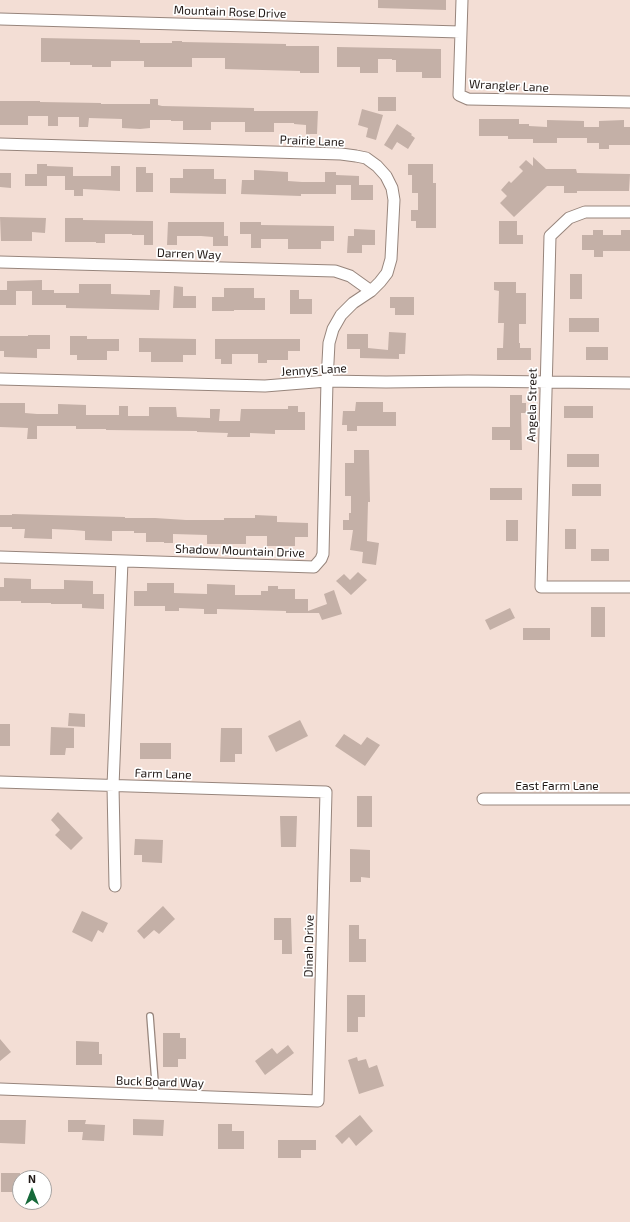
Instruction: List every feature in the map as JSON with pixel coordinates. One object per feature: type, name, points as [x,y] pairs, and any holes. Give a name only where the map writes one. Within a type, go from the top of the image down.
[{"type":"street","name":"Wrangler Lane","points":[[462,0],[459,95],[468,99],[630,102]]},
{"type":"street","name":"Mountain Rose Drive","points":[[0,19],[460,32]]},
{"type":"street","name":"Prairie Lane","points":[[0,144],[342,154],[366,158],[377,166],[386,176],[392,188],[394,200],[391,259],[387,273],[380,282],[371,291],[353,303],[341,315],[333,329],[329,343],[327,380]]},
{"type":"street","name":"Angela Street","points":[[630,212],[585,212],[569,218],[550,236],[541,587],[630,587]]},
{"type":"street","name":"Darren Way","points":[[0,262],[335,271],[350,276],[371,291]]},
{"type":"street","name":"Jennys Lane","points":[[0,379],[265,386],[327,380],[386,382],[468,381],[630,383]]},
{"type":"street","name":"Shadow Mountain Drive","points":[[0,557],[314,567],[321,560],[323,554],[327,380]]},
{"type":"street","points":[[115,886],[113,786],[122,561]]},
{"type":"street","name":"Farm Lane","points":[[0,782],[326,792]]},
{"type":"street","name":"Dinah Drive","points":[[318,1101],[326,792]]},
{"type":"street","name":"East Farm Lane","points":[[483,799],[630,799]]},
{"type":"street","name":"Buck Board Way","points":[[0,1089],[318,1101]]},
{"type":"lane","points":[[150,1016],[156,1095]]},
{"type":"building","points":[[378,0],[446,0],[446,10],[378,8]]},
{"type":"building","points":[[41,38],[140,40],[140,43],[172,43],[172,41],[182,41],[286,44],[286,46],[319,46],[319,73],[225,69],[225,58],[192,58],[192,67],[144,67],[144,61],[111,61],[111,67],[70,65],[70,62],[41,62]]},
{"type":"building","points":[[337,47],[441,49],[441,78],[422,78],[422,72],[396,72],[396,60],[392,59],[378,59],[378,73],[360,73],[360,67],[337,67]]},
{"type":"building","points":[[378,97],[396,97],[396,111],[378,111]]},
{"type":"building","points":[[150,99],[158,99],[158,105],[162,106],[254,108],[254,111],[318,111],[317,134],[306,134],[306,125],[294,123],[274,123],[274,132],[245,132],[245,122],[211,122],[211,130],[183,130],[183,121],[150,120],[150,128],[140,129],[122,128],[122,119],[89,118],[88,127],[79,127],[79,117],[58,117],[58,126],[48,126],[48,116],[28,116],[28,125],[0,125],[0,101],[150,104]]},
{"type":"building","points":[[362,109],[383,115],[376,140],[366,137],[368,128],[358,125]]},
{"type":"building","points":[[479,119],[519,119],[519,124],[547,127],[547,120],[584,121],[584,127],[599,127],[599,121],[624,120],[624,127],[630,127],[630,145],[609,145],[609,149],[599,149],[599,143],[587,143],[587,138],[557,138],[557,143],[533,143],[533,139],[508,139],[508,136],[479,136]]},
{"type":"building","points":[[397,124],[412,134],[411,135],[415,138],[408,149],[397,142],[392,150],[384,145]]},
{"type":"building","points":[[533,157],[546,169],[576,169],[577,173],[630,174],[629,191],[577,191],[577,193],[564,193],[564,186],[547,186],[514,217],[500,203],[507,196],[501,190],[509,181],[511,183],[523,171],[519,167],[526,160],[533,166]]},
{"type":"building","points":[[37,164],[73,167],[73,176],[111,176],[111,166],[120,166],[120,191],[83,189],[83,196],[74,196],[74,190],[65,190],[65,176],[47,176],[47,186],[25,186],[25,174],[37,174]]},
{"type":"building","points":[[408,164],[433,164],[433,183],[436,183],[436,228],[416,228],[416,221],[411,221],[411,210],[418,210],[418,193],[412,193],[412,175],[408,175]]},
{"type":"building","points":[[136,167],[146,167],[146,173],[153,173],[153,192],[136,192]]},
{"type":"building","points":[[183,169],[214,169],[214,179],[226,179],[226,194],[170,193],[170,178],[183,178]]},
{"type":"building","points":[[254,170],[288,172],[288,181],[302,182],[325,182],[325,172],[336,172],[336,175],[359,176],[359,185],[373,185],[373,200],[351,200],[351,185],[336,185],[336,194],[301,194],[301,196],[241,194],[242,180],[254,180]]},
{"type":"building","points":[[0,173],[11,173],[11,188],[0,187]]},
{"type":"building","points":[[0,217],[46,218],[45,233],[32,232],[32,241],[1,241]]},
{"type":"building","points":[[65,218],[83,218],[83,220],[153,221],[153,245],[144,245],[144,235],[132,234],[105,234],[105,243],[65,242]]},
{"type":"building","points":[[499,221],[517,221],[517,235],[523,235],[523,244],[499,244]]},
{"type":"building","points":[[168,222],[224,222],[224,236],[228,236],[228,246],[213,246],[213,237],[201,236],[177,236],[177,245],[167,245]]},
{"type":"building","points":[[240,222],[261,222],[261,225],[334,226],[334,241],[321,241],[321,249],[288,249],[288,239],[261,239],[261,248],[251,248],[251,234],[240,234]]},
{"type":"building","points":[[354,229],[375,230],[375,245],[362,245],[362,253],[347,253],[348,236],[354,236]]},
{"type":"building","points":[[593,230],[603,230],[603,235],[621,235],[621,230],[630,230],[630,251],[603,251],[603,257],[594,257],[594,250],[582,250],[582,235],[593,235]]},
{"type":"building","points":[[570,274],[582,274],[582,299],[570,299]]},
{"type":"building","points":[[42,280],[42,290],[54,290],[54,293],[79,293],[79,284],[111,284],[111,294],[150,295],[150,290],[160,290],[159,310],[66,308],[66,305],[32,305],[32,291],[16,291],[16,305],[0,305],[0,290],[7,290],[7,281]]},
{"type":"building","points":[[494,282],[516,282],[516,293],[526,293],[526,324],[519,324],[519,343],[520,348],[531,348],[531,360],[497,360],[497,348],[503,348],[504,323],[498,323],[499,291],[494,290]]},
{"type":"building","points":[[174,286],[183,287],[183,296],[196,296],[196,308],[173,308]]},
{"type":"building","points":[[224,288],[254,288],[254,298],[265,298],[265,310],[212,311],[212,297],[224,297]]},
{"type":"building","points":[[290,290],[299,290],[299,299],[312,299],[312,314],[290,314]]},
{"type":"building","points":[[390,297],[414,297],[414,315],[395,315],[395,308],[390,308]]},
{"type":"building","points":[[569,318],[599,318],[599,332],[569,332]]},
{"type":"building","points":[[389,332],[406,333],[405,354],[399,354],[399,359],[360,358],[360,349],[347,349],[347,334],[368,334],[368,348],[388,350]]},
{"type":"building","points":[[50,335],[50,349],[37,349],[37,358],[4,357],[4,351],[0,351],[0,336]]},
{"type":"building","points":[[70,336],[87,336],[87,339],[119,339],[119,351],[107,351],[107,360],[77,360],[77,355],[70,355]]},
{"type":"building","points":[[139,338],[196,339],[196,355],[183,355],[183,362],[151,362],[151,352],[139,352]]},
{"type":"building","points":[[215,339],[300,339],[300,351],[288,351],[288,360],[267,360],[267,363],[258,363],[258,354],[232,354],[232,364],[221,364],[221,359],[215,359]]},
{"type":"building","points":[[586,347],[608,347],[608,360],[586,360]]},
{"type":"building","points":[[510,395],[522,395],[522,403],[526,403],[526,413],[521,413],[522,450],[510,450],[510,440],[492,440],[492,427],[510,427]]},
{"type":"building","points":[[356,402],[383,402],[383,412],[396,412],[396,426],[357,426],[357,431],[347,431],[347,425],[342,425],[343,411],[355,411]]},
{"type":"building","points":[[0,403],[25,403],[25,413],[37,414],[58,414],[58,404],[86,405],[86,415],[119,415],[119,406],[128,406],[128,416],[149,416],[149,407],[176,407],[177,417],[210,418],[210,409],[220,409],[219,421],[240,421],[241,409],[288,409],[288,406],[298,406],[298,412],[305,412],[305,430],[275,430],[275,434],[250,433],[250,437],[227,437],[228,433],[197,431],[106,430],[76,429],[76,426],[37,426],[37,439],[27,439],[28,428],[0,427]]},
{"type":"building","points":[[564,406],[593,406],[593,418],[564,418]]},
{"type":"building","points":[[354,450],[369,450],[370,502],[368,502],[367,541],[379,543],[376,565],[362,563],[363,552],[350,550],[353,530],[343,530],[343,520],[349,520],[349,513],[351,513],[351,496],[345,496],[345,463],[354,463]]},
{"type":"building","points":[[567,454],[599,454],[599,467],[567,467]]},
{"type":"building","points":[[572,484],[601,484],[601,496],[572,496]]},
{"type":"building","points":[[490,488],[522,488],[522,500],[490,500]]},
{"type":"building","points":[[12,514],[186,520],[255,518],[255,515],[277,516],[277,522],[308,523],[308,537],[295,537],[295,546],[267,546],[267,536],[246,536],[246,544],[207,544],[207,535],[173,534],[173,543],[146,542],[146,533],[134,533],[134,531],[112,531],[112,541],[85,540],[85,531],[52,529],[52,539],[24,538],[25,529],[0,527],[0,515]]},
{"type":"building","points":[[506,520],[518,520],[518,541],[506,541]]},
{"type":"building","points":[[565,529],[576,529],[576,549],[565,549]]},
{"type":"building","points":[[591,549],[609,549],[609,561],[591,561]]},
{"type":"building","points":[[358,572],[367,580],[351,595],[336,581],[344,574],[350,580]]},
{"type":"building","points":[[4,578],[31,579],[31,589],[64,589],[64,580],[93,581],[93,594],[104,594],[104,609],[82,608],[82,604],[21,603],[21,601],[0,601],[0,587],[4,587]]},
{"type":"building","points":[[147,583],[174,583],[174,593],[207,594],[207,584],[235,585],[235,595],[261,595],[261,591],[268,591],[268,586],[278,586],[278,589],[295,589],[295,599],[308,599],[308,611],[327,604],[324,594],[334,590],[342,614],[322,620],[319,613],[286,613],[286,611],[217,609],[217,614],[204,614],[204,609],[179,608],[179,611],[165,611],[165,606],[134,606],[134,591],[147,591]]},
{"type":"building","points":[[591,607],[605,607],[605,637],[591,637]]},
{"type":"building","points":[[510,608],[515,618],[490,630],[485,620]]},
{"type":"building","points":[[523,628],[550,628],[550,640],[523,640]]},
{"type":"building","points":[[69,713],[85,714],[85,727],[68,726]]},
{"type":"building","points":[[300,720],[308,736],[276,752],[268,736]]},
{"type":"building","points":[[0,724],[10,724],[10,746],[0,746]]},
{"type":"building","points":[[51,727],[74,728],[74,748],[66,748],[65,755],[50,755]]},
{"type":"building","points":[[221,728],[242,728],[242,754],[235,754],[235,762],[220,762]]},
{"type":"building","points":[[344,734],[361,745],[367,737],[380,745],[365,766],[335,746]]},
{"type":"building","points":[[140,743],[171,743],[171,759],[140,759]]},
{"type":"building","points":[[357,796],[372,796],[372,827],[357,827]]},
{"type":"building","points":[[58,812],[83,838],[71,850],[55,835],[60,830],[51,820]]},
{"type":"building","points":[[280,816],[297,816],[296,847],[281,847]]},
{"type":"building","points":[[135,839],[163,840],[162,863],[142,862],[142,855],[134,855]]},
{"type":"building","points":[[350,849],[370,850],[370,878],[361,877],[361,882],[350,882]]},
{"type":"building","points":[[163,906],[175,919],[159,934],[154,930],[144,939],[137,931]]},
{"type":"building","points":[[82,911],[108,923],[103,933],[98,930],[92,942],[72,932]]},
{"type":"building","points":[[274,918],[291,918],[292,954],[282,954],[282,940],[274,940]]},
{"type":"building","points":[[349,925],[359,925],[359,939],[366,939],[366,962],[349,962]]},
{"type":"building","points":[[347,995],[365,995],[365,1017],[358,1017],[358,1032],[347,1032]]},
{"type":"building","points":[[163,1033],[180,1033],[180,1038],[186,1038],[186,1059],[178,1059],[178,1067],[163,1067]]},
{"type":"building","points":[[0,1039],[11,1052],[0,1061]]},
{"type":"building","points":[[76,1041],[99,1042],[99,1054],[102,1054],[102,1065],[76,1065]]},
{"type":"building","points":[[288,1045],[294,1053],[265,1075],[255,1061],[272,1048],[277,1054]]},
{"type":"building","points":[[357,1057],[358,1061],[366,1059],[369,1068],[377,1065],[384,1086],[359,1094],[348,1060]]},
{"type":"building","points":[[360,1115],[373,1131],[356,1146],[349,1137],[342,1144],[335,1136]]},
{"type":"building","points":[[133,1119],[164,1120],[163,1136],[133,1135]]},
{"type":"building","points":[[0,1120],[26,1120],[25,1144],[0,1143]]},
{"type":"building","points":[[68,1120],[86,1120],[85,1124],[105,1125],[104,1141],[82,1140],[83,1132],[68,1132]]},
{"type":"building","points":[[218,1124],[232,1124],[232,1131],[244,1131],[244,1149],[218,1149]]},
{"type":"building","points":[[278,1140],[316,1140],[316,1150],[301,1150],[301,1158],[278,1158]]},
{"type":"building","points":[[1,1173],[12,1173],[12,1192],[1,1192]]}]
